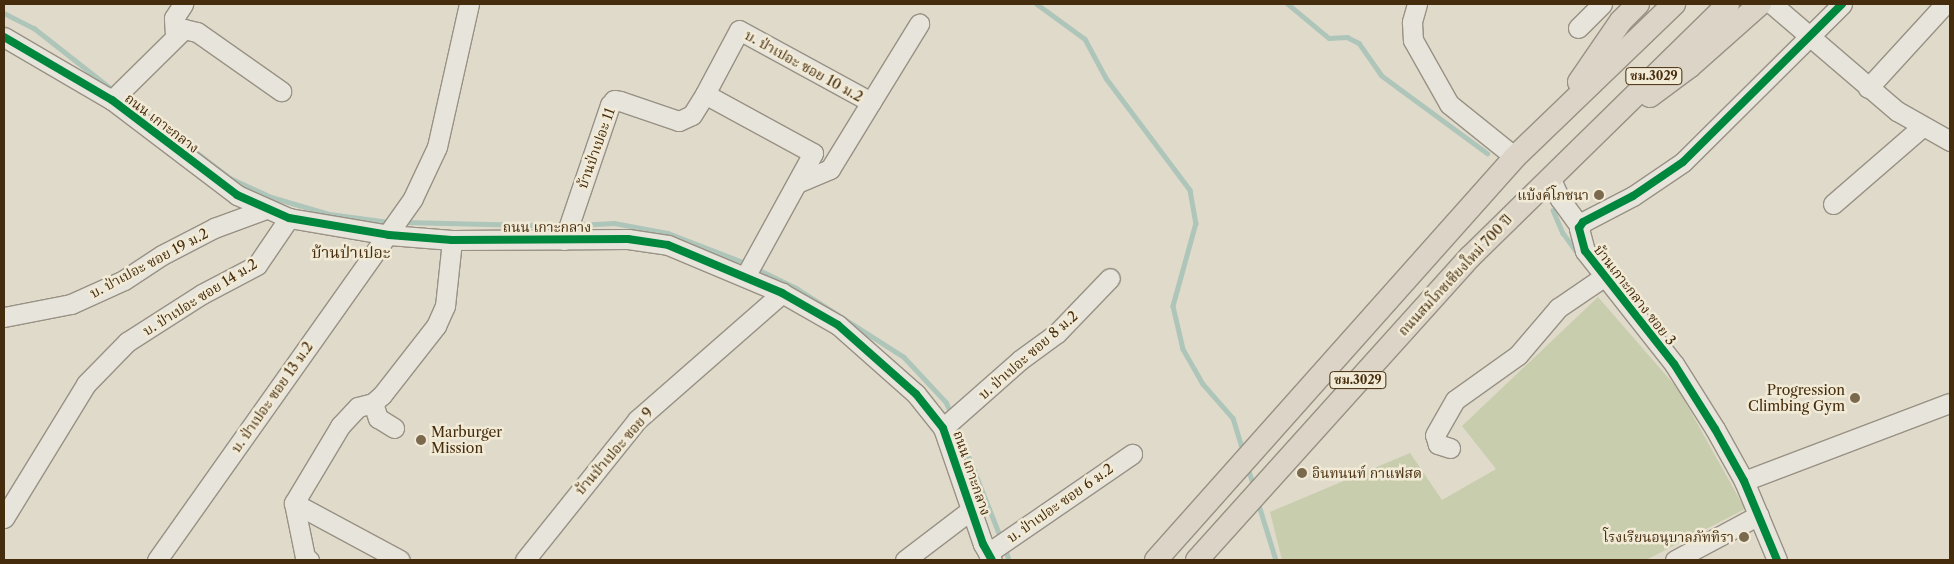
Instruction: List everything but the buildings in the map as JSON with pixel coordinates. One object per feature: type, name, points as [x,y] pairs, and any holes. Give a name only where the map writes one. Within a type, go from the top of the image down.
[{"type":"main road","points":[[1551,122],[1621,21],[1638,4]]},
{"type":"main road","name":"ชม.3029","points":[[1156,560],[1515,157],[1674,4]]},
{"type":"main road","name":"ถนนสมโภชเชียงใหม่ 700 ปี","points":[[1196,560],[1470,257],[1728,4]]},
{"type":"main road","points":[[1580,148],[1689,67],[1760,4]]},
{"type":"street","points":[[175,34],[174,18],[183,4]]},
{"type":"street","name":"บ. ป่าเปอะ ซอย 13 ม.2","points":[[157,560],[271,396],[395,226],[437,147],[469,4]]},
{"type":"street","points":[[1417,4],[1412,22],[1413,40],[1438,86],[1461,116],[1515,157]]},
{"type":"street","points":[[1578,28],[1602,4]]},
{"type":"street","points":[[1772,4],[1868,88],[1922,127],[1950,141]]},
{"type":"street","points":[[1550,177],[1560,199],[1580,225],[1633,196],[1683,162],[1810,39],[1842,4]]},
{"type":"street","points":[[1868,88],[1945,4]]},
{"type":"street","name":"บ. ป่าเปอะ ซอย 10 ม.2","points":[[705,94],[739,30],[871,102],[919,24]]},
{"type":"street","points":[[116,95],[175,34],[184,29],[198,32],[281,91]]},
{"type":"street","name":"ถนน เกาะกลาง","points":[[4,37],[116,95],[236,196],[263,210],[289,218],[395,226],[452,240],[567,230],[668,245],[749,269],[782,293],[838,325],[882,361],[916,394],[951,423],[972,509],[990,557]]},
{"type":"street","points":[[705,94],[813,153],[749,269]]},
{"type":"street","name":"บ้านป่าเปอะ 11","points":[[567,230],[606,114],[614,100],[679,121],[692,115],[705,94]]},
{"type":"street","points":[[797,183],[830,169],[871,102]]},
{"type":"street","points":[[1832,204],[1922,127]]},
{"type":"street","name":"บ. ป่าเปอะ ซอย 19 ม.2","points":[[6,320],[72,304],[124,280],[162,255],[214,228],[263,210]]},
{"type":"street","name":"บ. ป่าเปอะ ซอย 14 ม.2","points":[[4,518],[86,384],[127,342],[202,294],[257,265],[289,218]]},
{"type":"street","name":"บ้านเกาะกลาง ซอย 3","points":[[1580,225],[1579,238],[1585,252],[1674,364],[1744,481],[1777,560]]},
{"type":"street","points":[[309,560],[305,557],[294,503],[340,426],[358,407],[374,403],[436,326],[445,306],[452,240]]},
{"type":"street","points":[[1450,448],[1438,444],[1435,435],[1456,400],[1518,355],[1558,308],[1605,276]]},
{"type":"street","name":"บ. ป่าเปอะ ซอย 8 ม.2","points":[[951,423],[1020,360],[1057,333],[1110,278]]},
{"type":"street","name":"บ้านป่าเปอะ ซอย 9","points":[[525,560],[637,420],[782,293]]},
{"type":"street","points":[[374,403],[378,418],[394,428]]},
{"type":"street","points":[[1744,481],[1949,403]]},
{"type":"street","name":"บ. ป่าเปอะ ซอย 6 ม.2","points":[[990,557],[1132,454]]},
{"type":"street","points":[[294,503],[400,560]]},
{"type":"street","points":[[905,560],[972,509]]},
{"type":"street","points":[[1675,560],[1759,515]]},
{"type":"green space","points":[[1598,297],[1678,389],[1745,509],[1646,560],[1282,560],[1270,512],[1410,453],[1442,500],[1496,469],[1462,426]]},
{"type":"waterway","points":[[1037,4],[1085,39],[1106,78],[1190,190],[1196,223],[1173,306],[1183,349],[1203,384],[1233,418],[1243,451]]},
{"type":"waterway","points":[[1288,4],[1329,38],[1347,37],[1359,43],[1381,75],[1487,153]]},
{"type":"waterway","points":[[4,13],[34,28],[114,91]]},
{"type":"waterway","points":[[133,104],[230,178],[271,197],[329,214],[390,222]]},
{"type":"waterway","points":[[1553,210],[1563,233],[1577,252]]},
{"type":"waterway","points":[[403,222],[563,226]]},
{"type":"waterway","points":[[575,225],[614,223],[668,233],[748,264]]},
{"type":"waterway","points":[[755,268],[796,288],[904,357],[946,402],[952,415]]},
{"type":"waterway","points":[[955,422],[1001,538]]},
{"type":"waterway","points":[[1248,468],[1254,487]]},
{"type":"waterway","points":[[1258,502],[1276,560]]},
{"type":"waterway","points":[[1005,547],[1009,560]]},
{"type":"cycle path","points":[[1777,560],[1744,481],[1715,429],[1674,364],[1585,251],[1579,228],[1583,222],[1633,196],[1683,162],[1842,4]]},
{"type":"cycle path","points":[[4,37],[112,100],[237,195],[289,218],[389,235],[452,240],[628,239],[668,245],[782,293],[838,325],[916,394],[943,428],[983,544],[992,560]]},
{"type":"place","name":"แบ้งค์โภชนา","points":[[1599,195]]},
{"type":"place","name":"Progression Climbing Gym","points":[[1855,398]]},
{"type":"place","name":"Marburger Mission","points":[[421,440]]},
{"type":"place","name":"อินทนนท์ กาแฟสด","points":[[1302,473]]},
{"type":"place","name":"โรงเรียนอนุบาลภัททิรา","points":[[1744,537]]},
{"type":"district","name":"บ้านป่าเปอะ","points":[[351,252]]}]
